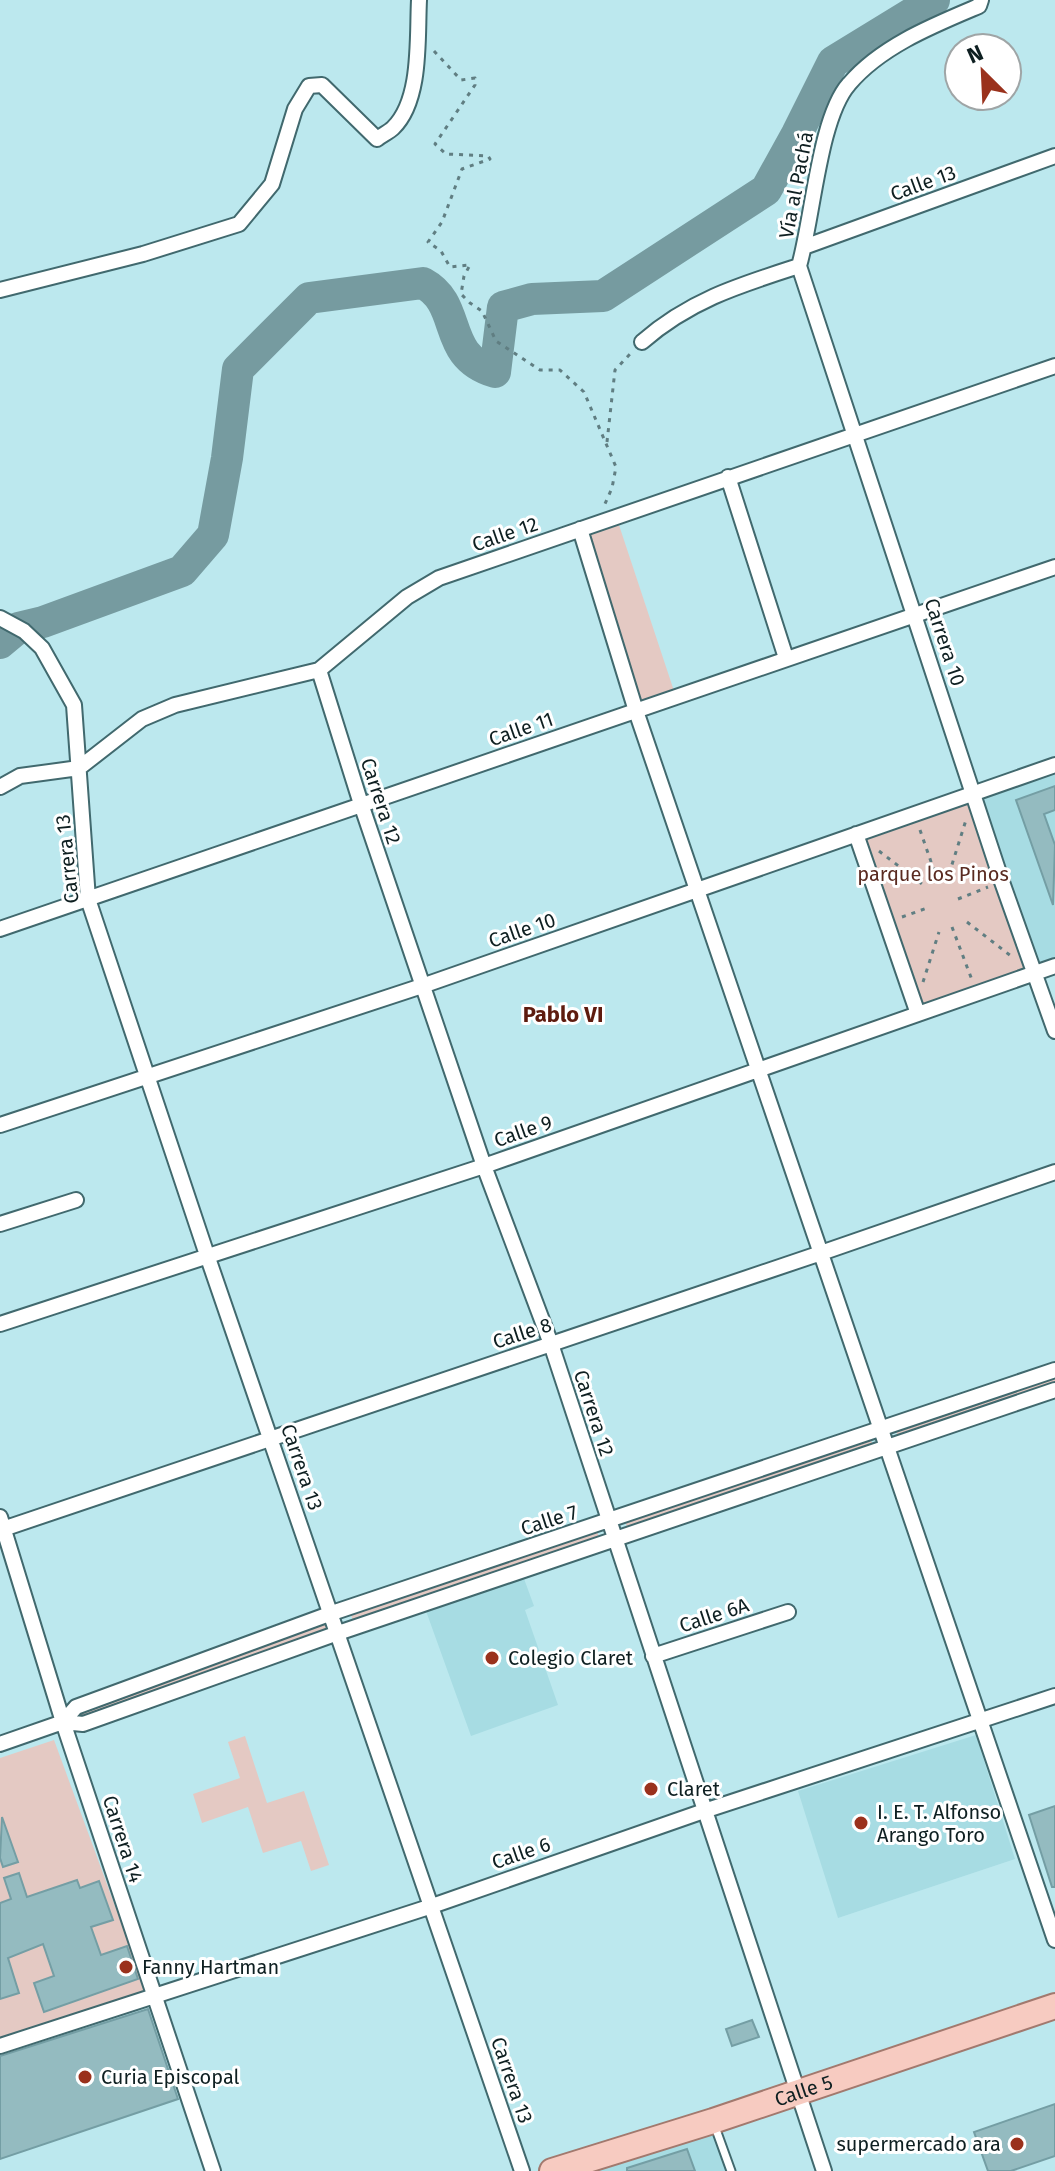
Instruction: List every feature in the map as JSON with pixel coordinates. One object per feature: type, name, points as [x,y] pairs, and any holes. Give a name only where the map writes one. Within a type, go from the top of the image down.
[{"type":"main road","name":"Calle 5","points":[[552,2171],[713,2121],[1055,2006]]},
{"type":"street","points":[[0,290],[129,258],[239,224],[272,184],[295,109],[309,86],[322,85],[377,139],[394,128],[406,106],[416,75],[419,0]]},
{"type":"street","name":"Vía al Pachá","points":[[799,266],[828,125],[847,85],[880,56],[932,26],[979,6],[981,0]]},
{"type":"street","name":"Calle 13","points":[[804,247],[1055,156]]},
{"type":"street","points":[[642,342],[666,321],[694,304],[799,266]]},
{"type":"street","name":"Carrera 10","points":[[799,266],[1002,882],[1055,1031]]},
{"type":"street","name":"Calle 12","points":[[79,768],[142,719],[175,705],[319,670],[407,597],[439,578],[1055,366]]},
{"type":"street","points":[[728,477],[786,658]]},
{"type":"street","points":[[580,529],[636,711],[1055,1940]]},
{"type":"street","name":"Calle 11","points":[[0,929],[1055,567]]},
{"type":"street","name":"Carrera 13","points":[[5,620],[24,631],[42,648],[74,705],[88,899],[522,2171]]},
{"type":"street","name":"Carrera 12","points":[[319,670],[422,986],[484,1166],[551,1344],[824,2171]]},
{"type":"street","name":"Calle 10","points":[[0,1125],[422,986],[1055,765]]},
{"type":"street","points":[[0,787],[20,776],[79,768]]},
{"type":"street","points":[[856,834],[917,1010]]},
{"type":"street","name":"Calle 9","points":[[0,1324],[484,1166],[759,1072],[917,1010],[1055,966]]},
{"type":"street","name":"Calle 8","points":[[1,1525],[551,1344],[1055,1172]]},
{"type":"street","points":[[0,1224],[76,1200]]},
{"type":"street","name":"Calle 7","points":[[63,1722],[76,1707],[332,1613],[1055,1370]]},
{"type":"street","name":"Calle 7","points":[[0,1744],[63,1722],[83,1724],[338,1633],[1055,1390]]},
{"type":"street","name":"Carrera 14","points":[[1,1525],[63,1722],[213,2171]]},
{"type":"street","name":"Calle 6A","points":[[653,1656],[788,1612]]},
{"type":"street","name":"Calle 6","points":[[0,2046],[432,1906],[704,1811],[1055,1696]]},
{"type":"lane","points":[[713,2121],[731,2171]]},
{"type":"path","points":[[417,34],[461,80],[475,78],[475,85],[435,144],[446,154],[480,154],[490,159],[462,169],[442,222],[428,242],[441,251],[450,267],[470,265],[464,276],[461,294],[482,311],[496,341],[540,370],[560,370],[584,392],[616,467],[604,506],[607,519]]},
{"type":"path","points":[[606,444],[615,370],[642,342]]},
{"type":"path","points":[[949,874],[974,794]]},
{"type":"path","points":[[914,815],[937,879]]},
{"type":"path","points":[[856,834],[922,884]]},
{"type":"path","points":[[958,899],[1002,882]]},
{"type":"path","points":[[887,923],[930,907]]},
{"type":"path","points":[[967,922],[1034,973]]},
{"type":"path","points":[[952,927],[976,993]]},
{"type":"path","points":[[917,1010],[939,932]]},
{"type":"shaded area","points":[[1055,772],[1055,961],[1038,967],[981,797]]},
{"type":"shaded area","name":"Colegio Claret","points":[[523,1576],[534,1606],[525,1610],[558,1705],[471,1736],[426,1611]]},
{"type":"shaded area","points":[[976,1735],[1015,1859],[838,1918],[798,1791]]},
{"type":"shaded area","points":[[712,2127],[727,2171],[581,2171]]},
{"type":"green space","points":[[617,519],[674,691],[642,702],[586,531]]},
{"type":"green space","name":"parque los Pinos","points":[[968,800],[1024,970],[920,1006],[862,837]]},
{"type":"green space","points":[[1055,1376],[1055,1385],[898,1438],[896,1431]]},
{"type":"green space","points":[[870,1438],[873,1445],[627,1530],[626,1523]]},
{"type":"green space","points":[[597,1531],[600,1540],[353,1621],[350,1612]]},
{"type":"green space","points":[[326,1622],[330,1631],[80,1718],[79,1711]]},
{"type":"green space","points":[[245,1736],[267,1803],[304,1791],[329,1865],[311,1871],[301,1841],[263,1853],[248,1807],[202,1823],[193,1794],[240,1778],[228,1742]]},
{"type":"green space","points":[[54,1740],[147,1993],[0,2041],[0,1758]]},
{"type":"building","points":[[1055,786],[1055,810],[1044,814],[1055,845],[1053,905],[1016,800]]},
{"type":"building","points":[[1055,1806],[1055,1887],[1052,1887],[1029,1815]]},
{"type":"building","points":[[2,1817],[18,1862],[3,1867],[0,1858]]},
{"type":"building","points":[[19,1873],[27,1897],[77,1880],[80,1888],[99,1881],[113,1920],[91,1927],[101,1955],[127,1946],[138,1979],[44,2012],[34,1983],[54,1976],[43,1944],[8,1958],[19,1993],[0,1999],[0,1903],[11,1899],[4,1878]]},
{"type":"building","name":"Curia Episcopal","points":[[148,2009],[178,2099],[0,2159],[0,2056]]},
{"type":"building","points":[[752,2020],[759,2037],[732,2046],[726,2029]]},
{"type":"building","name":"supermercado ara","points":[[1055,2104],[1055,2156],[1011,2171],[988,2171],[974,2132]]},
{"type":"building","points":[[687,2149],[695,2171],[627,2171],[627,2168]]},
{"type":"waterway","points":[[0,643],[18,628],[43,622],[182,571],[213,535],[238,369],[309,298],[423,283],[436,292],[444,304],[466,354],[495,372],[503,307],[532,299],[603,296],[766,190],[833,62],[934,0]]},
{"type":"place","name":"Colegio Claret","points":[[492,1658]]},
{"type":"place","name":"Claret","points":[[651,1789]]},
{"type":"place","name":"I. E. T. Alfonso Arango Toro","points":[[861,1823]]},
{"type":"place","name":"Fanny Hartman","points":[[126,1967]]},
{"type":"place","name":"Curia Episcopal","points":[[85,2077]]},
{"type":"place","name":"supermercado ara","points":[[1017,2144]]},
{"type":"district","name":"Pablo VI","points":[[563,1014]]}]
